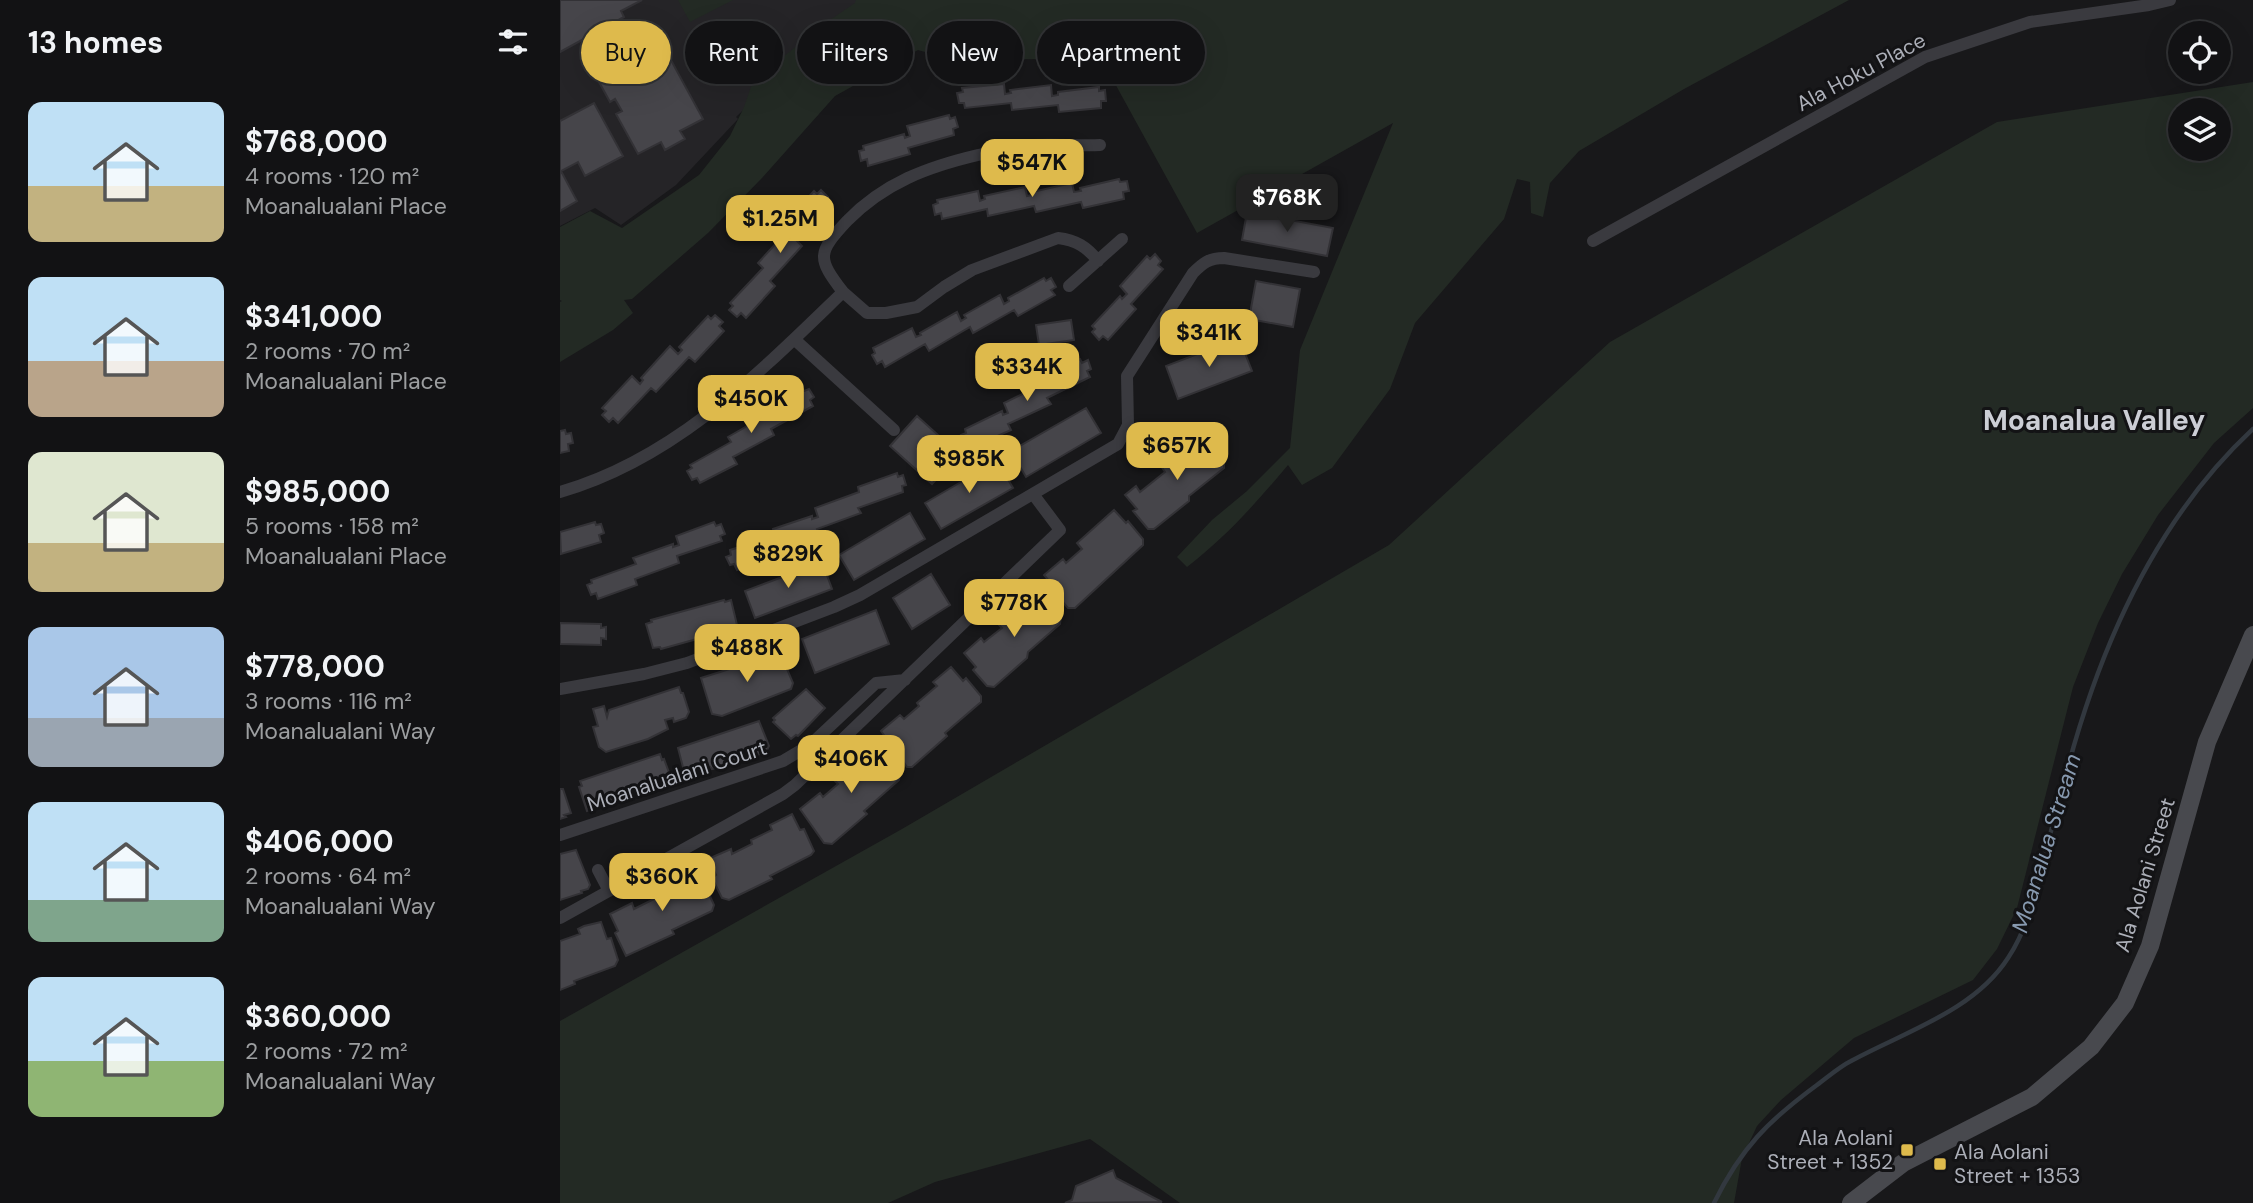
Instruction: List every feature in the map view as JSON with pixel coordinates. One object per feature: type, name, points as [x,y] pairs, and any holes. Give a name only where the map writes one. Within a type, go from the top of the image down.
[{"type":"street","name":"Ala Hoku Place","points":[[1593,241],[1925,57],[2031,22],[2170,0]]},
{"type":"street","points":[[1098,261],[1090,251],[1073,239],[1058,238],[972,270],[917,307],[886,313],[867,313],[843,292],[825,268],[822,254],[830,239],[858,210],[889,186],[918,172],[1020,146],[1100,145]]},
{"type":"street","points":[[1069,286],[1122,239]]},
{"type":"street","points":[[560,689],[665,670],[860,595],[1118,444],[1128,425],[1127,376],[1194,273],[1204,262],[1224,258],[1314,272]]},
{"type":"street","points":[[560,492],[611,474],[664,446],[717,410],[843,292]]},
{"type":"street","points":[[794,339],[894,430]]},
{"type":"street","points":[[560,918],[783,794],[821,762],[1060,530],[1033,494]]},
{"type":"street","name":"Ala Aolani Street","points":[[1851,1203],[1903,1163],[2032,1097],[2091,1047],[2124,1003],[2150,946],[2207,742],[2253,635]]},
{"type":"street","name":"Moanalualani Court","points":[[560,835],[783,761],[810,745],[876,683],[905,680]]},
{"type":"street","points":[[598,870],[609,891]]},
{"type":"shaded area","points":[[560,0],[871,0],[836,21],[797,21],[797,58],[783,72],[783,21],[685,21],[685,84],[770,84],[736,117],[738,119],[676,185],[621,225],[595,208],[560,226]]},
{"type":"shaded area","points":[[678,0],[733,0],[692,21]]},
{"type":"shaded area","points":[[856,0],[1849,0],[1684,89],[1579,151],[1550,183],[1543,217],[1531,213],[1530,182],[1517,179],[1504,219],[1415,323],[1390,389],[1332,468],[1302,485],[1288,465],[1240,519],[1187,567],[1177,557],[1212,520],[1247,491],[1290,448],[1300,350],[1393,123],[1197,233],[1115,84],[1205,84],[1205,21],[1037,21],[1037,59],[1023,59],[1023,21],[927,21],[927,52],[918,50],[913,53],[913,21],[828,21]]},
{"type":"shaded area","points":[[797,46],[797,84],[857,84],[835,96],[762,178],[708,233],[632,299],[624,300],[633,313],[613,330],[560,362],[560,227],[590,211],[622,228],[699,175],[730,136],[752,84],[783,84],[783,57]]},
{"type":"shaded area","points":[[2253,82],[2253,408],[2214,443],[2158,515],[2122,574],[2098,623],[2073,687],[2017,908],[1997,949],[1973,980],[1854,1038],[1781,1100],[1757,1126],[1742,1158],[1734,1203],[1180,1203],[1090,1139],[935,1182],[888,1203],[560,1203],[560,1021],[902,829],[1389,545],[1610,342],[1997,122]]},
{"type":"building","points":[[560,0],[642,0],[621,11],[624,17],[617,21],[581,21],[581,41],[560,52]]},
{"type":"building","points":[[671,60],[703,119],[680,131],[685,139],[665,150],[661,142],[638,154],[616,114],[622,111],[615,99],[610,102],[600,84],[671,84]]},
{"type":"building","points":[[1004,84],[1005,94],[1011,93],[1010,90],[1051,85],[1052,96],[1058,95],[1058,92],[1099,87],[1099,91],[1105,90],[1106,101],[1101,101],[1101,108],[1059,112],[1058,105],[1012,110],[1011,103],[965,108],[964,103],[959,103],[957,93],[963,92],[962,88]]},
{"type":"building","points":[[594,103],[623,156],[585,176],[578,162],[561,171],[577,201],[560,211],[560,121]]},
{"type":"building","points":[[949,115],[950,119],[955,117],[958,127],[953,129],[954,135],[908,148],[910,154],[868,166],[867,159],[861,161],[859,151],[864,150],[863,146],[904,134],[905,138],[910,136],[907,126]]},
{"type":"building","points":[[1119,179],[1120,182],[1127,181],[1129,191],[1123,192],[1124,199],[1083,208],[1081,202],[1036,212],[1034,206],[988,216],[987,209],[942,219],[941,213],[935,215],[933,205],[938,203],[937,200],[978,191],[980,201],[985,199],[984,196],[1025,187],[1027,196],[1032,195],[1032,192],[1072,183],[1074,192],[1081,191],[1080,188]]},
{"type":"building","points":[[821,190],[828,197],[825,201],[829,206],[797,241],[802,246],[770,281],[775,286],[746,318],[741,313],[737,317],[729,310],[733,306],[730,303],[763,268],[758,263],[790,228],[785,223],[814,191],[817,194]]},
{"type":"building","points":[[1247,212],[1333,228],[1327,256],[1242,240]]},
{"type":"building","points":[[1155,254],[1161,261],[1158,265],[1163,269],[1131,304],[1136,309],[1108,340],[1103,336],[1099,340],[1092,332],[1095,329],[1092,326],[1120,296],[1122,299],[1127,294],[1120,286],[1147,256],[1150,259]]},
{"type":"building","points":[[1044,278],[1046,281],[1051,278],[1056,287],[1051,290],[1055,295],[1018,316],[1014,310],[973,333],[970,327],[929,351],[925,344],[885,367],[882,361],[877,364],[872,355],[875,353],[873,348],[912,328],[916,337],[957,312],[961,321],[966,318],[964,315],[1000,295],[1004,304],[1009,301],[1008,298]]},
{"type":"building","points":[[1256,281],[1300,289],[1293,327],[1249,319]]},
{"type":"building","points":[[715,315],[723,322],[719,326],[724,331],[695,362],[689,357],[656,392],[651,388],[618,423],[613,418],[609,422],[602,415],[606,411],[602,408],[632,376],[640,384],[643,380],[641,378],[670,346],[678,354],[682,350],[679,347],[708,316],[711,319]]},
{"type":"building","points":[[1071,320],[1074,340],[1039,345],[1036,325]]},
{"type":"building","points":[[1239,338],[1252,371],[1178,399],[1166,366]]},
{"type":"building","points":[[1080,359],[1082,363],[1088,360],[1091,369],[1087,371],[1090,377],[1047,398],[1051,404],[1008,424],[1011,430],[973,447],[970,442],[966,444],[961,435],[966,433],[965,429],[1002,411],[1003,415],[1008,413],[1004,403],[1041,385],[1043,388],[1048,386],[1043,377]]},
{"type":"building","points":[[802,389],[809,389],[814,397],[810,400],[813,406],[771,429],[774,435],[733,457],[737,464],[700,483],[697,478],[692,480],[687,471],[692,468],[690,465],[731,442],[728,437],[768,414],[764,407]]},
{"type":"building","points":[[1086,408],[1101,433],[1026,477],[1011,451]]},
{"type":"building","points":[[917,416],[959,454],[932,484],[890,446]]},
{"type":"building","points":[[565,430],[566,434],[571,433],[573,443],[568,444],[569,451],[560,453],[560,431]]},
{"type":"building","points":[[1197,431],[1224,460],[1224,468],[1189,496],[1189,501],[1154,529],[1148,529],[1133,511],[1137,509],[1125,495],[1136,486],[1140,492],[1165,472],[1161,466],[1189,445],[1185,440]]},
{"type":"building","points":[[997,461],[1013,488],[941,529],[925,503]]},
{"type":"building","points":[[897,473],[898,477],[903,475],[906,485],[902,486],[903,492],[858,508],[861,513],[817,529],[819,535],[775,551],[777,557],[737,570],[734,564],[730,565],[726,557],[731,555],[730,550],[775,536],[773,529],[812,516],[812,519],[818,517],[815,508],[859,492],[858,487]]},
{"type":"building","points":[[1114,510],[1126,523],[1128,521],[1143,539],[1143,545],[1075,608],[1068,608],[1053,591],[1056,589],[1044,575],[1063,559],[1066,563],[1082,549],[1077,543]]},
{"type":"building","points":[[910,513],[925,539],[854,580],[839,555]]},
{"type":"building","points":[[595,522],[596,525],[601,524],[604,533],[599,535],[601,542],[561,554],[560,532]]},
{"type":"building","points":[[714,522],[716,526],[721,524],[725,534],[720,536],[722,541],[677,556],[679,563],[635,579],[637,585],[598,599],[596,593],[591,595],[587,585],[592,583],[591,580],[636,564],[633,558],[673,544],[673,547],[679,545],[676,536]]},
{"type":"building","points":[[822,562],[832,589],[755,618],[745,591]]},
{"type":"building","points":[[931,574],[950,605],[912,629],[893,598]]},
{"type":"building","points":[[1032,587],[1061,616],[1060,624],[994,687],[987,686],[973,670],[976,667],[964,653],[981,638],[984,642],[1002,628],[998,624],[1017,607],[1014,603]]},
{"type":"building","points":[[731,600],[737,625],[732,626],[733,629],[661,649],[653,648],[646,624],[652,622],[651,620]]},
{"type":"building","points":[[876,610],[889,644],[815,673],[802,639]]},
{"type":"building","points":[[560,623],[601,624],[601,628],[606,627],[606,639],[601,638],[601,645],[560,644]]},
{"type":"building","points":[[778,648],[793,683],[791,689],[722,716],[712,714],[701,678],[755,661],[757,656]]},
{"type":"building","points":[[951,667],[963,681],[966,678],[981,696],[981,702],[945,733],[947,736],[912,767],[907,767],[881,731],[900,715],[904,719],[919,706],[917,703],[937,686],[933,682]]},
{"type":"building","points":[[679,687],[689,712],[686,718],[674,722],[673,718],[665,720],[668,729],[648,739],[606,752],[599,747],[593,727],[598,726],[593,709],[604,706],[607,717],[609,710]]},
{"type":"building","points":[[806,689],[825,708],[798,736],[791,739],[773,722],[773,718]]},
{"type":"building","points":[[759,721],[769,746],[766,752],[754,756],[753,753],[743,756],[744,759],[685,775],[678,748]]},
{"type":"building","points":[[871,744],[882,758],[885,755],[900,773],[899,780],[864,811],[867,814],[832,844],[824,843],[800,809],[820,793],[823,797],[838,784],[835,781],[855,764],[851,760]]},
{"type":"building","points":[[660,754],[671,778],[668,783],[587,811],[579,787],[582,786],[580,781]]},
{"type":"building","points":[[560,789],[563,789],[571,813],[560,819]]},
{"type":"building","points":[[792,814],[800,830],[804,829],[814,851],[811,855],[770,876],[772,879],[729,900],[722,898],[712,878],[716,875],[708,859],[731,849],[732,854],[752,844],[751,840],[772,830],[770,825]]},
{"type":"building","points":[[576,850],[590,885],[588,889],[581,891],[582,893],[560,900],[560,854]]},
{"type":"building","points":[[694,869],[714,905],[712,911],[672,930],[674,934],[626,956],[610,914],[632,903],[634,909],[654,899],[651,892]]},
{"type":"building","points":[[601,922],[607,939],[611,938],[618,960],[615,966],[574,981],[575,984],[560,990],[560,941],[580,934],[578,929],[584,926]]},
{"type":"building","points":[[1113,1170],[1116,1178],[1162,1202],[1065,1203],[1072,1200],[1076,1186]]},
{"type":"waterway","name":"Moanalua Stream","points":[[1714,1203],[1746,1151],[1784,1111],[1847,1063],[1957,1006],[1977,992],[2008,958],[2029,913],[2079,730],[2113,636],[2159,546],[2187,504],[2218,465],[2253,429]]},
{"type":"place","name":"Ala Aolani Street + 1352","points":[[1907,1150]]},
{"type":"place","name":"Ala Aolani Street + 1353","points":[[1940,1164]]},
{"type":"district","name":"Moanalua Valley","points":[[2094,420]]}]
